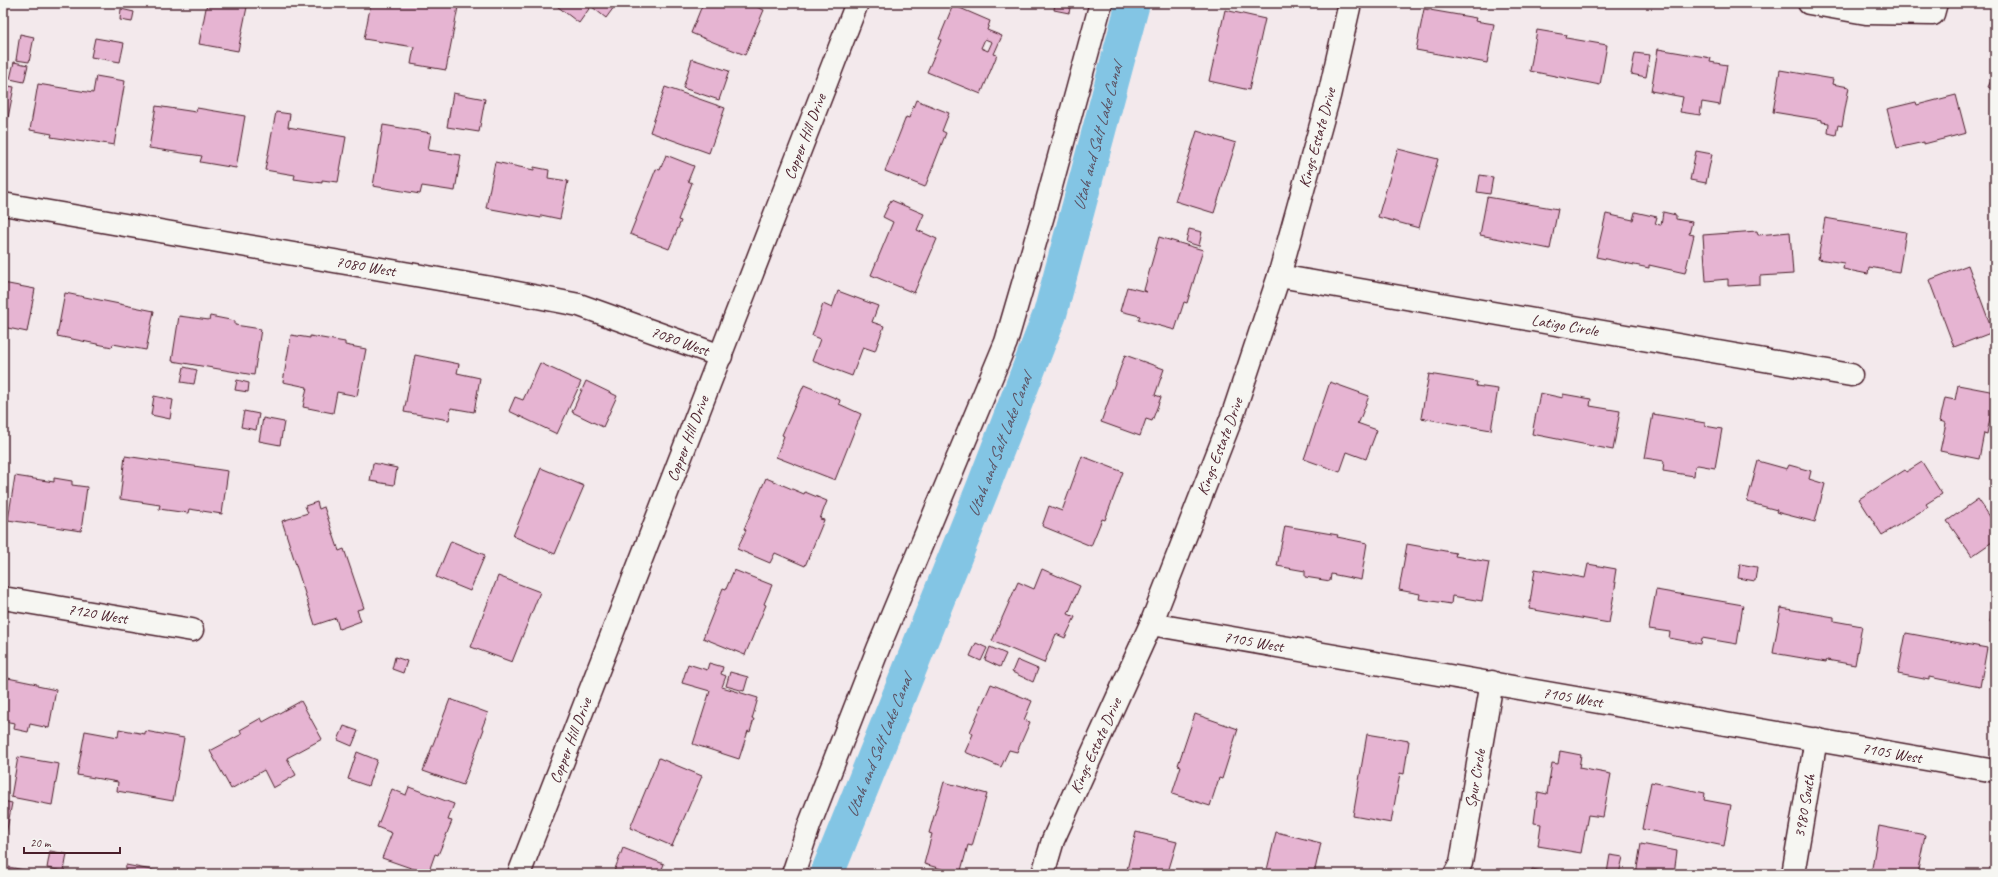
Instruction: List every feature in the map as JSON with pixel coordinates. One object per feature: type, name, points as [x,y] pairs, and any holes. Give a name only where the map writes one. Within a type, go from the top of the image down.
[{"type":"street","name":"Copper Hill Drive","points":[[519,874],[857,3]]},
{"type":"street","points":[[793,874],[809,826],[878,650],[1006,342],[1044,212],[1101,3]]},
{"type":"street","name":"Kings Estate Drive","points":[[1043,874],[1053,840],[1151,624],[1233,414],[1279,276],[1329,96],[1350,3]]},
{"type":"street","points":[[1809,3],[1866,13],[1934,8]]},
{"type":"street","name":"7080 West","points":[[3,204],[489,288],[579,305],[721,356]]},
{"type":"street","name":"Latigo Circle","points":[[1279,276],[1851,374]]},
{"type":"street","name":"7120 West","points":[[3,598],[192,630]]},
{"type":"street","name":"7105 West","points":[[1151,624],[1492,682],[1995,771]]},
{"type":"street","name":"Spur Circle","points":[[1455,874],[1460,863],[1492,682]]},
{"type":"street","name":"3980 South","points":[[1793,874],[1816,739]]},
{"type":"building","points":[[207,3],[224,3],[247,7],[238,51],[199,44]]},
{"type":"building","points":[[371,3],[435,3],[458,7],[446,70],[411,64],[414,47],[364,39]]},
{"type":"building","points":[[553,3],[617,3],[606,18],[591,6],[579,23]]},
{"type":"building","points":[[703,3],[758,3],[757,7],[764,10],[745,55],[691,33]]},
{"type":"building","points":[[1055,3],[1071,3],[1069,13],[1054,10]]},
{"type":"building","points":[[953,5],[990,21],[987,30],[1002,36],[994,54],[997,55],[981,94],[927,72],[941,40],[939,39]],"holes":[[[985,39],[992,42],[988,51],[981,48]]]},
{"type":"building","points":[[121,9],[134,12],[132,22],[120,20]]},
{"type":"building","points":[[1424,9],[1476,18],[1475,21],[1494,24],[1487,63],[1416,50]]},
{"type":"building","points":[[1225,10],[1265,19],[1249,90],[1209,81]]},
{"type":"building","points":[[1537,30],[1567,35],[1566,38],[1607,45],[1600,85],[1530,71]]},
{"type":"building","points":[[20,34],[34,37],[29,62],[16,60]]},
{"type":"building","points":[[95,38],[124,43],[120,62],[91,57]]},
{"type":"building","points":[[1658,49],[1711,58],[1710,62],[1727,65],[1720,105],[1702,102],[1700,115],[1680,112],[1683,97],[1651,91]]},
{"type":"building","points":[[1635,53],[1650,55],[1646,77],[1631,74]]},
{"type":"building","points":[[692,59],[729,71],[719,100],[683,88]]},
{"type":"building","points":[[14,62],[28,65],[24,82],[10,79]]},
{"type":"building","points":[[1780,70],[1833,79],[1832,84],[1849,87],[1842,126],[1838,125],[1836,135],[1828,133],[1829,123],[1822,122],[1822,120],[1773,112]]},
{"type":"building","points":[[1995,72],[1995,91],[1988,87]]},
{"type":"building","points":[[96,76],[125,81],[114,145],[51,137],[52,134],[30,130],[38,84],[93,93]]},
{"type":"building","points":[[3,85],[14,87],[7,123],[3,122]]},
{"type":"building","points":[[665,87],[725,108],[709,153],[650,132]]},
{"type":"building","points":[[453,93],[485,99],[479,132],[447,127]]},
{"type":"building","points":[[1956,95],[1966,133],[1924,144],[1924,142],[1897,148],[1887,109],[1916,102],[1917,105]]},
{"type":"building","points":[[916,100],[949,113],[942,131],[946,133],[925,187],[885,171],[906,117],[909,118]]},
{"type":"building","points":[[156,106],[196,112],[197,108],[245,116],[236,168],[200,162],[202,156],[149,148]]},
{"type":"building","points":[[276,112],[290,114],[288,127],[346,137],[338,182],[322,180],[322,183],[294,179],[295,175],[265,170]]},
{"type":"building","points":[[383,125],[431,133],[428,150],[461,155],[455,191],[422,186],[420,194],[373,186]]},
{"type":"building","points":[[1197,131],[1236,143],[1214,213],[1175,201]]},
{"type":"building","points":[[1398,149],[1438,159],[1419,228],[1378,217]]},
{"type":"building","points":[[1696,151],[1712,154],[1706,183],[1690,180]]},
{"type":"building","points":[[666,155],[694,166],[688,181],[692,183],[678,220],[681,221],[669,249],[630,234],[656,169],[660,170]]},
{"type":"building","points":[[495,162],[534,170],[534,167],[549,170],[548,178],[568,181],[560,219],[541,215],[541,218],[486,208]]},
{"type":"building","points":[[1480,175],[1493,177],[1490,194],[1477,192]]},
{"type":"building","points":[[1487,197],[1558,209],[1550,249],[1480,235]]},
{"type":"building","points":[[891,200],[924,214],[917,230],[937,239],[914,293],[871,275],[893,222],[883,217]]},
{"type":"building","points":[[1635,212],[1657,217],[1655,224],[1661,225],[1663,212],[1676,215],[1676,219],[1692,222],[1689,234],[1694,235],[1685,273],[1649,265],[1649,268],[1596,257],[1606,214],[1633,220]]},
{"type":"building","points":[[1825,218],[1906,232],[1899,272],[1869,267],[1868,274],[1843,269],[1844,263],[1818,259]]},
{"type":"building","points":[[1189,229],[1202,232],[1199,246],[1186,242]]},
{"type":"building","points":[[1757,231],[1758,235],[1790,232],[1793,274],[1760,276],[1760,284],[1728,286],[1728,279],[1706,281],[1703,235]]},
{"type":"building","points":[[1159,237],[1203,250],[1187,303],[1184,302],[1175,330],[1138,320],[1140,316],[1120,311],[1127,287],[1147,292],[1144,290]]},
{"type":"building","points":[[1968,265],[1993,332],[1954,347],[1929,280]]},
{"type":"building","points":[[3,283],[35,289],[27,332],[3,327]]},
{"type":"building","points":[[838,291],[878,306],[872,322],[884,326],[875,351],[863,347],[852,376],[812,361],[820,339],[812,336],[823,304],[832,308]]},
{"type":"building","points":[[65,293],[154,311],[146,350],[113,344],[112,347],[57,336]]},
{"type":"building","points":[[179,316],[209,320],[210,316],[235,321],[235,325],[261,329],[254,375],[172,361]]},
{"type":"building","points":[[291,335],[310,338],[310,336],[345,342],[345,345],[366,349],[357,396],[337,392],[333,413],[303,407],[307,387],[283,382]]},
{"type":"building","points":[[415,355],[459,364],[457,373],[480,378],[474,412],[451,408],[449,420],[404,412]]},
{"type":"building","points":[[1125,355],[1164,369],[1155,395],[1161,397],[1152,421],[1146,419],[1140,436],[1101,422]]},
{"type":"building","points":[[540,363],[581,382],[557,434],[509,411],[515,397],[523,400]]},
{"type":"building","points":[[184,367],[197,370],[194,384],[181,382]]},
{"type":"building","points":[[1429,374],[1477,382],[1476,386],[1498,389],[1491,430],[1421,418]]},
{"type":"building","points":[[237,380],[249,383],[248,392],[235,390]]},
{"type":"building","points":[[586,381],[617,396],[603,427],[572,412]]},
{"type":"building","points":[[1330,382],[1369,396],[1359,422],[1357,423],[1377,430],[1366,459],[1347,452],[1340,472],[1304,459]]},
{"type":"building","points":[[804,385],[840,400],[839,404],[861,414],[835,480],[776,457],[784,436],[782,435]]},
{"type":"building","points":[[1958,385],[1995,392],[1987,434],[1984,433],[1979,459],[1940,451],[1946,423],[1940,421],[1945,398],[1955,400]]},
{"type":"building","points":[[1540,393],[1563,398],[1563,394],[1591,399],[1590,406],[1620,411],[1613,450],[1532,434]]},
{"type":"building","points":[[154,396],[173,400],[170,419],[151,415]]},
{"type":"building","points":[[244,411],[259,414],[256,430],[241,427]]},
{"type":"building","points":[[1653,414],[1705,423],[1705,426],[1722,429],[1715,468],[1698,465],[1695,466],[1694,476],[1663,471],[1664,461],[1645,458]]},
{"type":"building","points":[[263,418],[284,422],[280,445],[259,441]]},
{"type":"building","points":[[125,456],[228,471],[222,514],[189,509],[188,513],[159,509],[160,505],[120,499]]},
{"type":"building","points":[[1082,456],[1123,472],[1105,520],[1102,519],[1091,546],[1042,526],[1049,506],[1062,511]]},
{"type":"building","points":[[1758,461],[1787,469],[1789,465],[1811,471],[1809,479],[1825,484],[1815,522],[1776,512],[1777,510],[1747,502]]},
{"type":"building","points":[[1922,462],[1942,494],[1926,504],[1928,507],[1882,535],[1859,499],[1905,470],[1906,472]]},
{"type":"building","points":[[373,463],[397,468],[394,485],[370,481]]},
{"type":"building","points":[[541,468],[584,486],[555,554],[513,536]]},
{"type":"building","points":[[15,476],[54,482],[54,478],[72,481],[72,485],[87,487],[81,531],[8,520]]},
{"type":"building","points":[[766,478],[804,494],[805,492],[827,501],[820,519],[824,520],[805,566],[775,553],[770,563],[737,549]]},
{"type":"building","points":[[1978,499],[1995,524],[1995,540],[1972,556],[1947,521]]},
{"type":"building","points":[[317,502],[319,509],[324,507],[339,551],[344,549],[364,608],[357,610],[361,621],[339,629],[336,618],[315,625],[282,521],[308,513],[305,506]]},
{"type":"building","points":[[1285,526],[1338,535],[1337,537],[1367,543],[1361,580],[1331,574],[1330,581],[1305,577],[1305,571],[1277,566]]},
{"type":"building","points":[[451,541],[485,555],[470,591],[436,577]]},
{"type":"building","points":[[1407,544],[1456,553],[1455,556],[1489,562],[1482,601],[1452,596],[1451,604],[1419,599],[1420,594],[1399,590]]},
{"type":"building","points":[[1588,564],[1616,569],[1614,582],[1616,582],[1609,623],[1529,609],[1535,569],[1585,578]]},
{"type":"building","points":[[1740,564],[1757,567],[1755,581],[1738,578]]},
{"type":"building","points":[[1042,569],[1080,586],[1068,614],[1075,617],[1065,638],[1056,634],[1044,663],[992,641],[1018,582],[1034,589]]},
{"type":"building","points":[[734,570],[772,585],[764,604],[766,605],[745,655],[703,638],[723,588],[726,589]]},
{"type":"building","points":[[498,576],[540,592],[512,662],[471,647]]},
{"type":"building","points":[[1656,590],[1743,605],[1737,644],[1702,638],[1701,644],[1669,638],[1670,632],[1649,629]]},
{"type":"building","points":[[1781,608],[1834,617],[1834,621],[1862,626],[1855,665],[1827,660],[1826,662],[1773,653]]},
{"type":"building","points":[[1992,610],[1995,610],[1995,622],[1990,622]]},
{"type":"building","points":[[1906,633],[1987,648],[1980,687],[1929,677],[1929,680],[1898,674]]},
{"type":"building","points":[[976,643],[987,648],[981,661],[970,656]]},
{"type":"building","points":[[990,647],[1006,654],[1000,667],[985,660]]},
{"type":"building","points":[[395,657],[407,661],[403,673],[392,669]]},
{"type":"building","points":[[1017,660],[1038,669],[1033,682],[1012,672]]},
{"type":"building","points":[[709,663],[723,667],[721,674],[726,676],[722,687],[758,698],[750,732],[748,731],[739,759],[693,744],[710,691],[682,683],[688,664],[707,670]]},
{"type":"building","points":[[730,672],[748,677],[744,691],[726,686]]},
{"type":"building","points":[[3,677],[37,684],[37,686],[56,690],[49,728],[30,724],[28,732],[14,729],[15,723],[3,721]]},
{"type":"building","points":[[991,684],[1032,701],[1024,720],[1030,722],[1017,752],[1009,750],[1001,767],[965,752],[973,734],[970,732]]},
{"type":"building","points":[[450,699],[488,713],[482,728],[484,729],[463,785],[423,771]]},
{"type":"building","points":[[301,701],[322,739],[287,758],[296,775],[273,788],[264,770],[231,789],[210,751],[242,734],[240,730],[261,718],[263,722]]},
{"type":"building","points":[[1195,714],[1238,729],[1222,779],[1219,778],[1210,806],[1172,794],[1181,766],[1178,765]]},
{"type":"building","points":[[344,726],[358,731],[352,746],[338,740]]},
{"type":"building","points":[[119,729],[145,734],[145,731],[184,738],[173,801],[117,791],[118,782],[77,775],[85,731],[118,737]]},
{"type":"building","points":[[1367,734],[1409,741],[1404,774],[1400,773],[1391,823],[1353,816]]},
{"type":"building","points":[[1560,751],[1581,755],[1579,768],[1611,774],[1603,817],[1588,815],[1581,853],[1538,846],[1541,824],[1534,823],[1538,792],[1547,794],[1552,763],[1558,764]]},
{"type":"building","points":[[357,752],[377,760],[368,786],[348,779]]},
{"type":"building","points":[[18,757],[59,764],[52,805],[11,797]]},
{"type":"building","points":[[659,758],[702,776],[672,846],[630,828]]},
{"type":"building","points":[[944,782],[987,794],[972,846],[968,845],[960,874],[924,864],[932,834],[929,833]]},
{"type":"building","points":[[1651,782],[1705,793],[1704,800],[1731,805],[1724,846],[1642,829]]},
{"type":"building","points":[[409,787],[454,804],[448,820],[452,821],[438,855],[435,854],[428,874],[382,858],[392,833],[377,827],[392,789],[406,795]]},
{"type":"building","points":[[3,801],[12,803],[3,850]]},
{"type":"building","points":[[1879,826],[1925,835],[1917,874],[1871,874]]},
{"type":"building","points":[[1136,832],[1177,842],[1168,872],[1166,871],[1165,874],[1126,874]]},
{"type":"building","points":[[1276,832],[1321,843],[1314,874],[1266,874]]},
{"type":"building","points":[[1641,844],[1677,851],[1674,874],[1636,874]]},
{"type":"building","points":[[623,848],[664,864],[660,874],[613,874]]},
{"type":"building","points":[[50,851],[67,854],[64,871],[47,868]]},
{"type":"building","points":[[1610,855],[1623,857],[1619,874],[1607,873]]},
{"type":"building","points":[[126,865],[167,873],[125,874]]},
{"type":"building","points":[[3,866],[46,874],[3,874]]},
{"type":"building","points":[[1532,869],[1558,874],[1531,874]]},
{"type":"waterway","name":"Utah and Salt Lake Canal","points":[[827,874],[982,490],[1050,314],[1133,3]]}]
